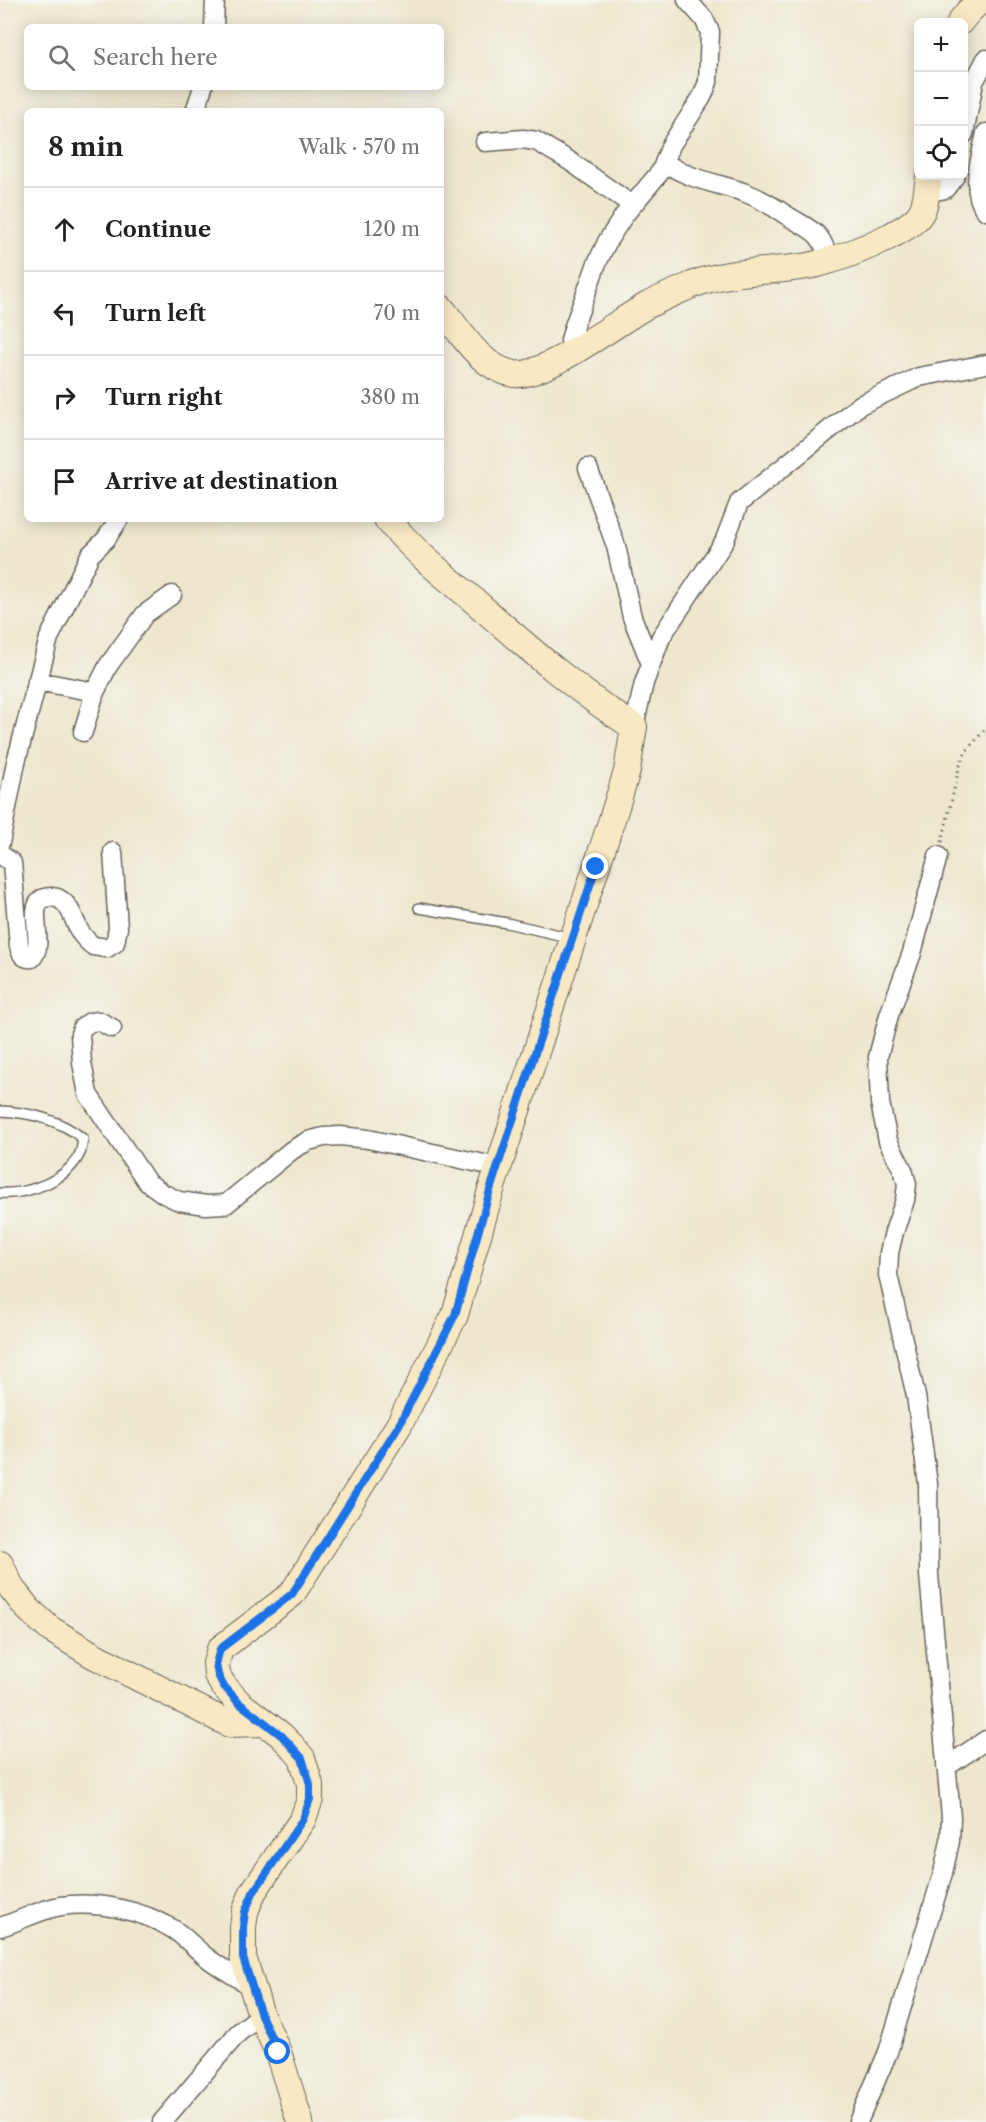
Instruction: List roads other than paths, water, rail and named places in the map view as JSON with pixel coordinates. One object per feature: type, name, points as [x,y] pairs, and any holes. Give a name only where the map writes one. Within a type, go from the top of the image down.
[{"type":"street","points":[[214,24],[215,0]]},
{"type":"street","points":[[572,352],[570,340],[597,263],[615,229],[655,179],[677,134],[702,97],[708,82],[710,32],[704,19],[687,0]]},
{"type":"street","points":[[964,18],[981,0]]},
{"type":"street","points":[[965,126],[974,82],[986,59]]},
{"type":"street","points":[[196,108],[202,90]]},
{"type":"street","points":[[986,133],[977,184],[980,205],[986,211]]},
{"type":"street","points":[[484,142],[523,139],[536,141],[568,160],[632,205]]},
{"type":"street","points":[[665,162],[684,173],[750,194],[775,208],[822,240],[825,243],[828,261]]},
{"type":"street","points":[[444,312],[477,353],[500,370],[513,374],[531,372],[572,352],[646,306],[702,281],[726,274],[828,261],[887,237],[913,222],[923,208],[927,184],[945,189],[952,180]]},
{"type":"street","points":[[300,2122],[278,2052],[261,2015],[243,1958],[243,1927],[245,1912],[253,1893],[303,1819],[310,1799],[309,1778],[302,1758],[281,1735],[239,1703],[223,1685],[216,1664],[220,1649],[292,1594],[399,1425],[455,1315],[498,1167],[627,771],[644,683],[661,637],[724,542],[739,503],[860,405],[919,377],[986,364]]},
{"type":"street","points":[[588,468],[616,546],[632,617],[651,664]]},
{"type":"street","points":[[0,843],[16,762],[49,638],[90,555],[106,540],[117,522]]},
{"type":"street","points":[[390,522],[426,558],[512,634],[579,689],[634,727]]},
{"type":"street","points":[[83,732],[95,692],[108,666],[146,614],[172,596]]},
{"type":"street","points":[[38,681],[95,692]]},
{"type":"street","points":[[0,854],[12,863],[19,946],[21,954],[28,959],[32,958],[38,949],[36,912],[42,899],[46,898],[61,899],[65,903],[81,933],[93,946],[107,948],[115,943],[118,928],[113,852]]},
{"type":"street","points":[[858,2122],[888,2052],[943,1873],[950,1841],[951,1817],[929,1575],[928,1484],[916,1396],[888,1275],[894,1232],[905,1200],[907,1184],[903,1170],[888,1141],[880,1103],[878,1057],[889,1015],[912,953],[938,856]]},
{"type":"street","points":[[112,1028],[99,1021],[90,1022],[82,1028],[80,1034],[82,1063],[88,1094],[147,1182],[178,1201],[206,1205],[226,1204],[292,1150],[308,1141],[324,1137],[368,1139],[498,1167]]},
{"type":"street","points":[[0,1564],[28,1609],[50,1629],[104,1660],[229,1724],[265,1723]]},
{"type":"street","points":[[946,1767],[986,1740]]},
{"type":"street","points":[[0,1927],[61,1906],[96,1905],[136,1913],[171,1928],[226,1971],[252,1986]]},
{"type":"street","points":[[162,2122],[238,2033],[261,2015]]},
{"type":"lane","points":[[419,908],[518,925],[573,938]]},
{"type":"lane","points":[[0,1111],[20,1112],[70,1127],[82,1139],[80,1153],[62,1174],[29,1191],[0,1193]]}]
